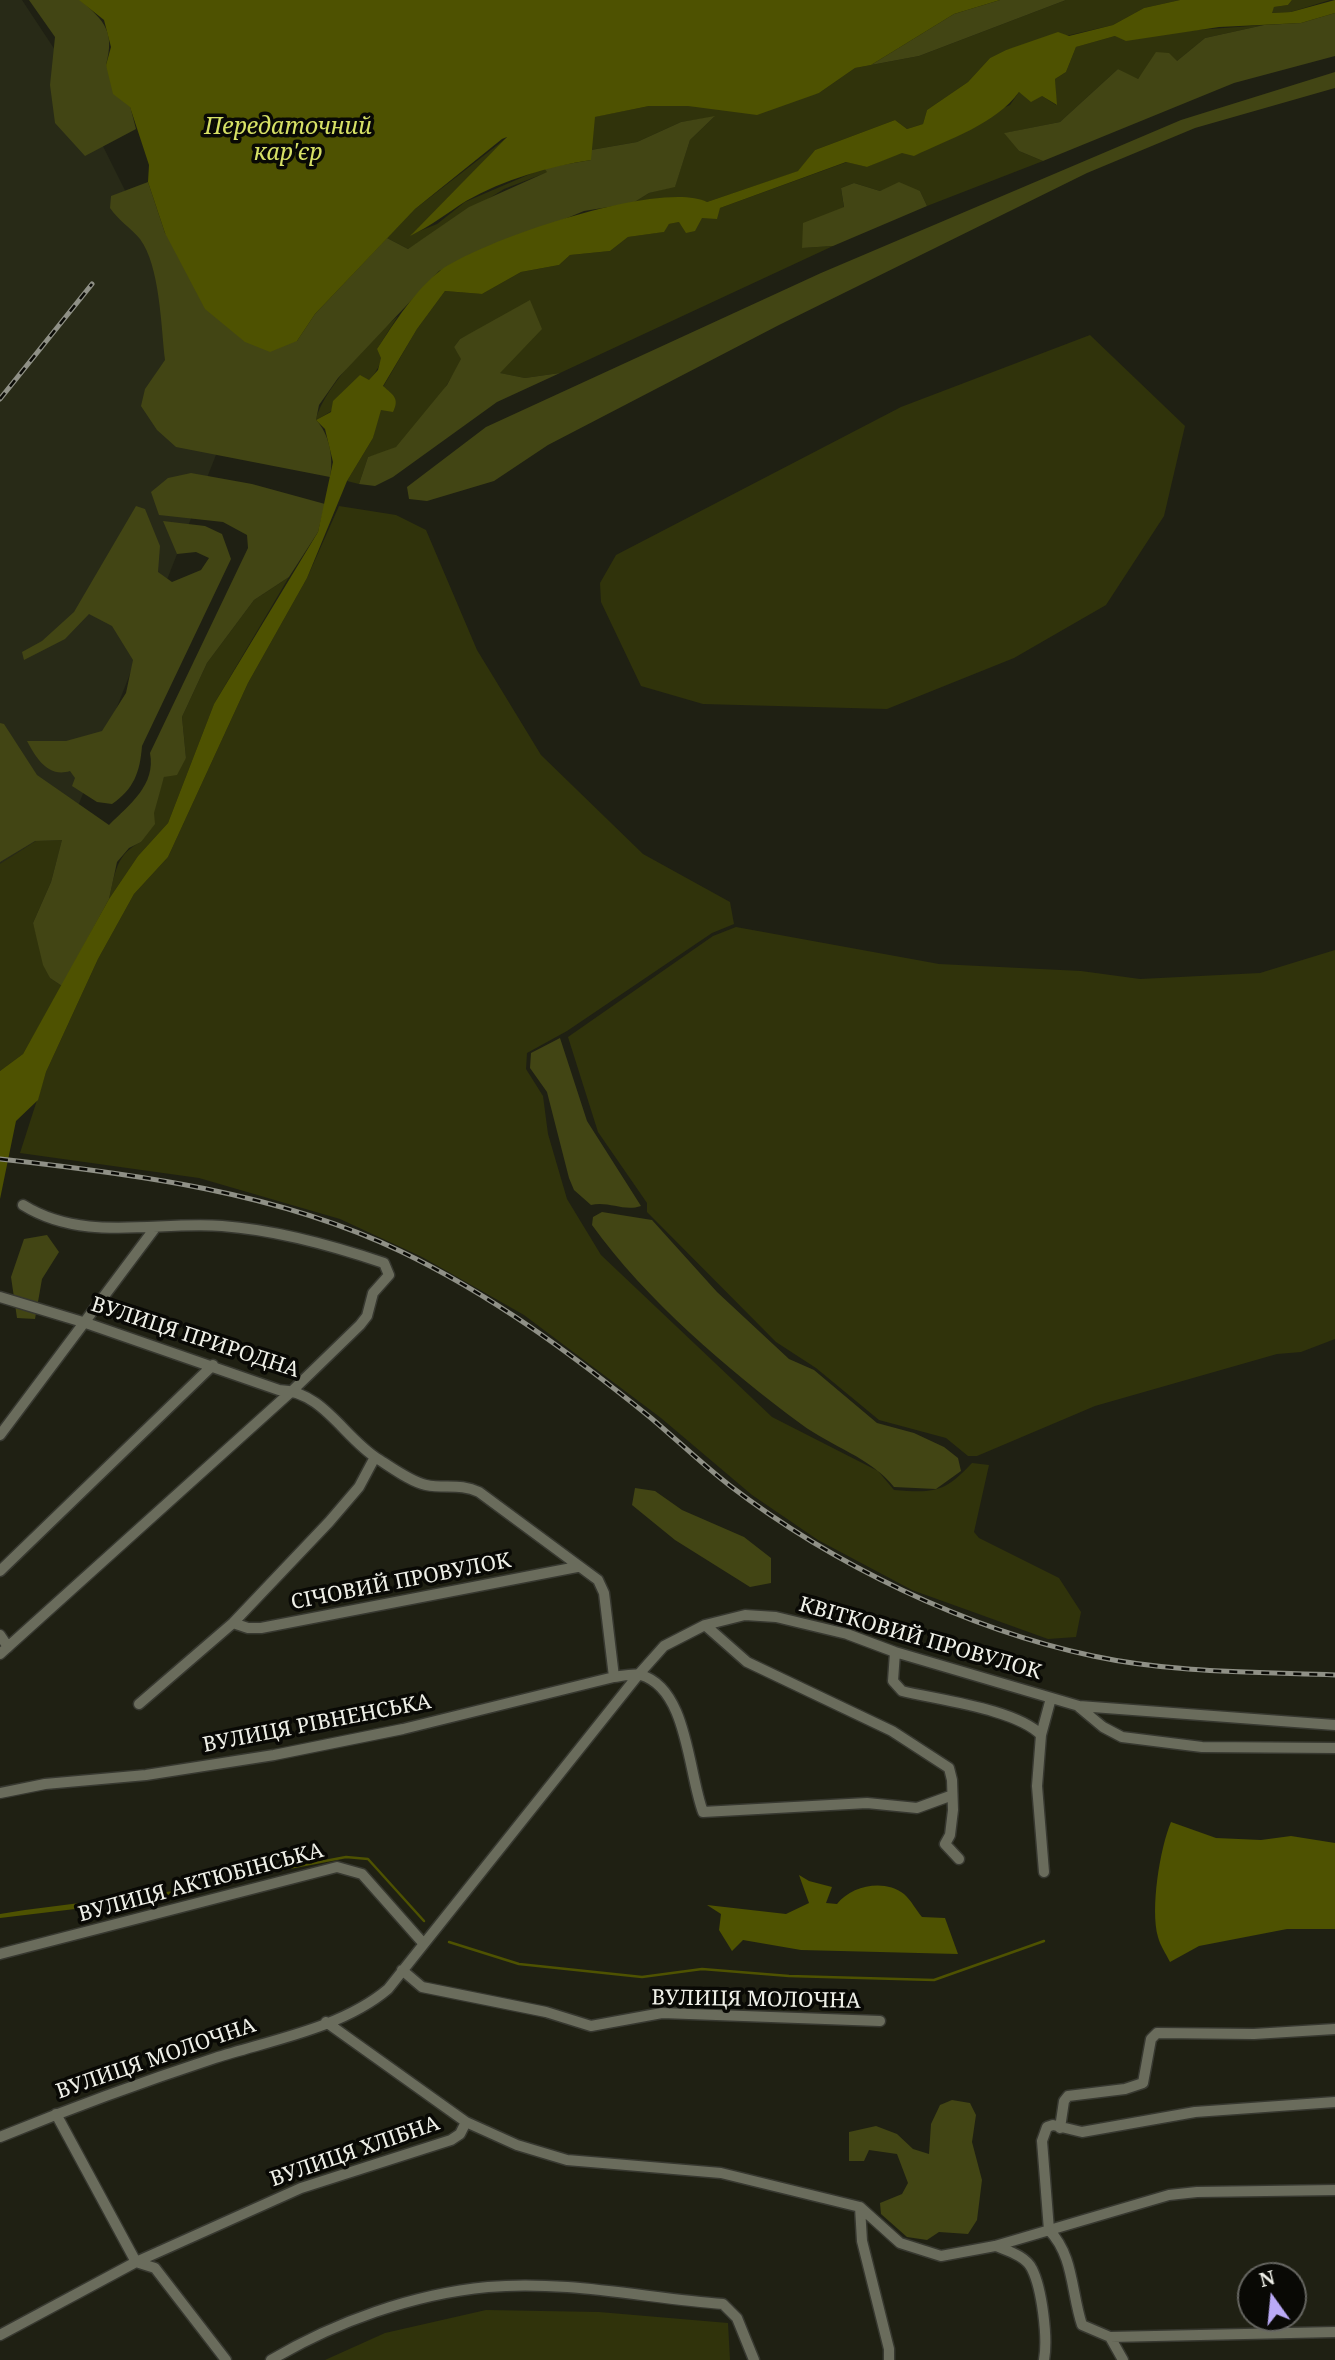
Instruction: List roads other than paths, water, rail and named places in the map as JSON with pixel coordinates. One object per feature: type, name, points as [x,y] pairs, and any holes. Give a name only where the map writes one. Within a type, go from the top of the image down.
[{"type":"street","points":[[0,1635],[4,1650],[293,1390],[360,1325],[367,1316],[373,1293],[388,1275],[384,1263],[346,1250],[253,1229],[183,1224],[116,1229],[71,1225],[44,1219],[23,1205]]},
{"type":"street","points":[[0,1435],[155,1228]]},
{"type":"street","name":"ВУЛИЦЯ ПРИРОДНА","points":[[0,1297],[213,1365],[279,1390],[293,1390],[334,1419],[375,1457],[424,1485],[467,1486],[479,1492],[598,1580],[604,1593],[614,1677]]},
{"type":"street","points":[[0,1571],[213,1365]]},
{"type":"street","points":[[139,1704],[233,1623],[359,1487],[375,1457]]},
{"type":"street","name":"СІЧОВИЙ ПРОВУЛОК","points":[[233,1623],[248,1628],[261,1628],[577,1567]]},
{"type":"street","name":"КВІТКОВИЙ ПРОВУЛОК","points":[[402,1970],[569,1766],[639,1674],[664,1646],[705,1625],[746,1615],[776,1617],[847,1634],[895,1652],[1079,1706],[1335,1725]]},
{"type":"street","points":[[705,1625],[747,1662],[892,1731],[949,1768],[952,1780],[952,1822],[945,1844],[959,1859]]},
{"type":"street","points":[[895,1652],[893,1681],[902,1692],[997,1714],[1026,1724],[1041,1735]]},
{"type":"street","points":[[639,1674],[659,1684],[676,1710],[701,1807],[708,1814],[867,1803],[917,1808],[950,1796]]},
{"type":"street","name":"ВУЛИЦЯ РІВНЕНСЬКА","points":[[0,1793],[46,1784],[146,1776],[274,1755],[403,1729],[614,1677],[639,1674]]},
{"type":"street","points":[[1044,1872],[1037,1786],[1041,1735],[1052,1698]]},
{"type":"street","points":[[1079,1706],[1103,1727],[1122,1737],[1202,1747],[1335,1748]]},
{"type":"street","name":"ВУЛИЦЯ АКТЮБІНСЬКА","points":[[0,1954],[337,1867],[362,1874],[423,1943]]},
{"type":"street","name":"ВУЛИЦЯ МОЛОЧНА","points":[[0,2137],[56,2114],[326,2022],[376,1999],[402,1970],[422,1987],[546,2011],[591,2026],[662,2013],[880,2021]]},
{"type":"street","points":[[326,2022],[466,2122]]},
{"type":"street","points":[[1060,2128],[1063,2101],[1068,2096],[1125,2089],[1143,2083],[1151,2039],[1157,2033],[1228,2035],[1335,2029]]},
{"type":"street","points":[[1335,2102],[1195,2112],[1082,2132],[1047,2127],[1042,2141],[1049,2230],[1057,2238],[1068,2261],[1082,2325],[1110,2337],[1335,2332]]},
{"type":"street","points":[[56,2114],[136,2262],[155,2268],[226,2360]]},
{"type":"street","name":"ВУЛИЦЯ ХЛІБНА","points":[[0,2335],[136,2262],[301,2188],[450,2140],[460,2134],[466,2122],[517,2145],[568,2160],[721,2173],[860,2207],[878,2220],[900,2243],[942,2256],[995,2246],[1169,2195],[1197,2192],[1335,2190]]},
{"type":"street","points":[[860,2207],[862,2241],[889,2349],[889,2360]]},
{"type":"street","points":[[995,2246],[1024,2260],[1032,2268],[1043,2317],[1044,2360]]},
{"type":"street","points":[[271,2360],[359,2318],[423,2299],[488,2287],[545,2287],[723,2304],[737,2318],[754,2360]]},
{"type":"street","points":[[1110,2337],[1123,2360]]},
{"type":"water","name":"Передаточний кар'єр","points":[[79,0],[1000,0],[954,14],[871,65],[855,68],[819,93],[757,115],[688,106],[649,106],[595,117],[591,160],[542,170],[496,186],[466,201],[410,236],[507,137],[502,139],[415,209],[315,314],[297,341],[270,352],[245,342],[205,309],[165,233],[148,182],[149,165],[130,107],[113,94],[106,65],[111,47],[104,20]]},
{"type":"water","points":[[1180,0],[1292,0],[1288,5],[1274,7],[1272,13],[1291,12],[1335,0],[1335,13],[1301,23],[1219,27],[1126,41],[1115,36],[1076,47],[1066,72],[1055,79],[1057,105],[1042,96],[1031,102],[1019,92],[985,122],[914,156],[902,153],[867,167],[846,162],[720,208],[717,219],[702,218],[695,231],[686,233],[679,222],[669,224],[664,232],[628,237],[610,251],[570,255],[559,265],[521,272],[482,294],[445,291],[417,329],[383,386],[396,400],[393,412],[381,410],[373,438],[347,481],[307,578],[248,683],[168,857],[134,894],[98,959],[46,1072],[38,1100],[16,1121],[0,1199],[0,1071],[23,1054],[109,899],[138,856],[168,823],[214,704],[318,532],[333,462],[325,429],[316,420],[331,412],[333,401],[360,375],[369,380],[378,370],[381,358],[377,349],[423,287],[441,270],[462,258],[531,229],[614,205],[652,199],[684,197],[707,202],[798,171],[815,150],[895,120],[907,129],[923,124],[927,110],[968,82],[990,58],[1006,50],[1058,32],[1069,36],[1113,25],[1144,8]]},
{"type":"water","points":[[1171,1822],[1216,1838],[1261,1840],[1291,1836],[1335,1843],[1335,1929],[1287,1929],[1199,1946],[1170,1962],[1158,1937],[1155,1911],[1160,1862]]},
{"type":"water","points":[[799,1875],[809,1881],[832,1887],[826,1903],[837,1904],[851,1892],[869,1886],[896,1889],[907,1896],[922,1917],[945,1918],[958,1954],[801,1950],[743,1940],[732,1951],[719,1930],[721,1914],[707,1905],[786,1914],[809,1903]]},
{"type":"water","points":[[236,1878],[192,1895],[0,1918],[0,1914],[197,1888]]},
{"type":"waterway","points":[[236,1878],[346,1857],[368,1859],[424,1921]]},
{"type":"waterway","points":[[449,1942],[519,1964],[642,1977],[702,1969],[789,1976],[934,1980],[1044,1941]]},
{"type":"railway","points":[[0,399],[92,284]]},
{"type":"railway","points":[[0,1159],[153,1179],[255,1200],[353,1231],[400,1251],[499,1306],[561,1349],[651,1418],[729,1485],[769,1514],[856,1567],[949,1611],[1045,1644],[1123,1662],[1214,1671],[1335,1675]]}]
